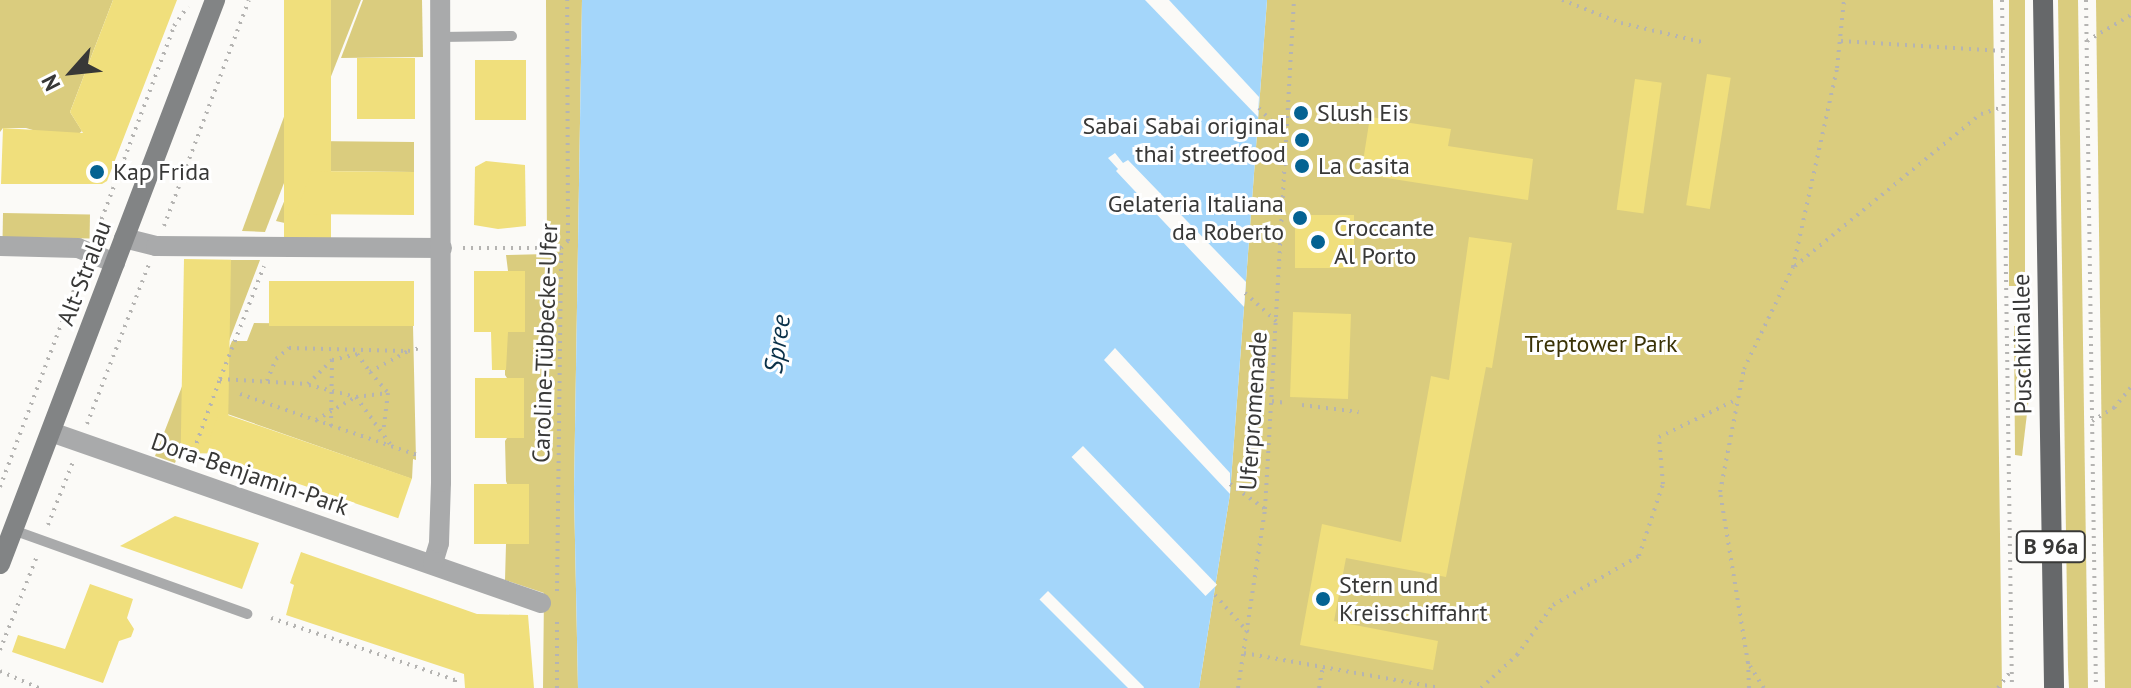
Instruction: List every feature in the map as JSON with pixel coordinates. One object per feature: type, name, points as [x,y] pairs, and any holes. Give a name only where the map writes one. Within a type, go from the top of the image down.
[{"type":"main road","name":"Puschkinallee","points":[[2043,0],[2054,688]]},
{"type":"street","name":"Alt-Stralau","points":[[0,564],[215,0]]},
{"type":"street","points":[[433,563],[439,543],[441,482],[440,0]]},
{"type":"street","points":[[124,238],[156,246],[442,248]]},
{"type":"street","points":[[0,246],[78,248],[115,263]]},
{"type":"street","name":"Dora-Benjamin-Park","points":[[51,432],[541,603]]},
{"type":"lane","points":[[441,37],[512,36]]},
{"type":"lane","points":[[13,530],[247,614]]},
{"type":"path","points":[[105,209],[174,26],[192,0]]},
{"type":"path","points":[[0,650],[249,0]]},
{"type":"path","name":"Caroline-Tübbecke-Ufer","points":[[557,688],[561,248],[568,241],[567,0]]},
{"type":"path","name":"Uferpromenade","points":[[1238,688],[1265,509],[1294,0]]},
{"type":"path","points":[[1562,0],[1621,23],[1702,42]]},
{"type":"path","points":[[1749,688],[1748,663],[1720,492],[1744,369],[1793,267],[1841,41],[1844,0]]},
{"type":"path","points":[[2002,0],[2012,688]]},
{"type":"path","points":[[2086,0],[2096,688]]},
{"type":"path","points":[[2087,41],[2131,15]]},
{"type":"path","points":[[1841,41],[2003,51]]},
{"type":"path","points":[[1793,267],[1981,114],[2003,107]]},
{"type":"path","points":[[1259,108],[1284,135]]},
{"type":"path","points":[[183,478],[266,261],[267,245]]},
{"type":"path","points":[[442,248],[561,248]]},
{"type":"path","points":[[0,487],[78,280]]},
{"type":"path","points":[[1245,293],[1277,322]]},
{"type":"path","points":[[267,381],[276,359],[289,348],[420,350],[420,336]]},
{"type":"path","points":[[370,372],[408,351]]},
{"type":"path","points":[[308,384],[332,360],[357,354],[388,393],[383,433]]},
{"type":"path","points":[[331,426],[332,360]]},
{"type":"path","points":[[220,379],[308,384],[332,388],[356,397],[391,446]]},
{"type":"path","points":[[2092,421],[2114,408],[2131,387]]},
{"type":"path","points":[[316,420],[356,397],[388,393]]},
{"type":"path","points":[[240,394],[421,456],[421,482],[441,482]]},
{"type":"path","points":[[1481,688],[1517,655],[1553,605],[1639,556],[1663,484],[1659,437],[1738,399]]},
{"type":"path","points":[[1272,401],[1286,403]]},
{"type":"path","points":[[1302,405],[1359,412]]},
{"type":"path","points":[[1230,484],[1265,509]]},
{"type":"path","points":[[1215,595],[1248,632]]},
{"type":"path","points":[[271,618],[455,680],[455,688]]},
{"type":"path","points":[[1244,653],[1440,688]]},
{"type":"path","points":[[1748,663],[1764,688]]},
{"type":"path","points":[[1319,688],[1323,666]]},
{"type":"path","points":[[0,671],[39,688]]},
{"type":"path","points":[[1998,688],[2012,671]]},
{"type":"green space","points":[[0,0],[113,0],[70,112],[82,131],[70,141],[26,128],[3,128],[0,132]]},
{"type":"green space","points":[[331,0],[361,0],[330,79],[304,70]]},
{"type":"green space","points":[[363,0],[422,0],[423,57],[341,58]]},
{"type":"green space","points":[[546,0],[582,0],[574,491],[578,688],[543,688],[544,593],[505,580],[506,544],[529,544],[506,481],[505,441],[507,438],[524,437],[524,379],[507,378],[505,375],[505,336],[508,332],[525,332],[525,272],[508,271],[506,255],[547,254]]},
{"type":"green space","name":"Treptower Park","points":[[1267,0],[1993,0],[2002,688],[1199,688],[1230,494]]},
{"type":"green space","points":[[2009,0],[2025,0],[2025,286],[2009,286]]},
{"type":"green space","points":[[2058,0],[2078,0],[2088,688],[2069,688],[2068,667]]},
{"type":"green space","points":[[2096,0],[2131,0],[2131,688],[2105,688]]},
{"type":"green space","points":[[292,95],[315,103],[265,232],[242,231]]},
{"type":"green space","points":[[309,141],[414,142],[414,172],[312,171],[289,224],[276,221]]},
{"type":"green space","points":[[3,213],[90,215],[90,239],[3,237]]},
{"type":"green space","points":[[231,260],[260,260],[192,438],[185,436],[175,463],[155,456]]},
{"type":"green space","points":[[254,323],[413,325],[416,460],[413,459],[412,479],[216,410],[223,393],[212,389],[232,341],[247,341]]},
{"type":"green space","points":[[2014,326],[2030,330],[2030,388],[2022,456],[2015,455]]},
{"type":"water","name":"Spree","points":[[582,0],[1267,0],[1230,494],[1199,688],[578,688],[574,491]]},
{"type":"pier","points":[[1145,0],[1169,0],[1259,97],[1258,117]]},
{"type":"pier","points":[[1115,153],[1123,163],[1128,160],[1246,282],[1244,307],[1116,171],[1118,169],[1108,158]]},
{"type":"pier","points":[[1115,348],[1230,473],[1230,494],[1104,360]]},
{"type":"pier","points":[[1083,446],[1217,585],[1206,596],[1071,457]]},
{"type":"pier","points":[[1048,591],[1144,687],[1128,688],[1040,599]]},
{"type":"building","points":[[113,0],[177,0],[107,181],[102,184],[1,184],[3,128],[83,133],[70,112]]},
{"type":"building","points":[[284,0],[331,0],[331,249],[284,249]]},
{"type":"building","points":[[357,58],[415,58],[415,119],[357,119]]},
{"type":"building","points":[[475,60],[526,60],[526,120],[475,120]]},
{"type":"building","points":[[1707,74],[1731,78],[1710,209],[1686,205]]},
{"type":"building","points":[[1635,79],[1662,83],[1643,213],[1617,210]]},
{"type":"building","points":[[1370,117],[1451,129],[1448,146],[1533,159],[1528,200],[1361,174]]},
{"type":"building","points":[[486,161],[525,165],[526,226],[498,229],[474,225],[475,167]]},
{"type":"building","points":[[312,171],[414,172],[414,215],[295,214]]},
{"type":"building","points":[[1295,215],[1354,215],[1354,268],[1295,268]]},
{"type":"building","points":[[1469,237],[1512,243],[1492,368],[1486,367],[1446,577],[1346,558],[1334,621],[1438,641],[1433,670],[1300,645],[1322,524],[1401,542],[1431,376],[1449,380]]},
{"type":"building","points":[[184,259],[231,260],[228,454],[181,453]]},
{"type":"building","points":[[474,271],[525,271],[525,332],[508,332],[506,370],[492,370],[491,332],[474,332]]},
{"type":"building","points":[[269,281],[414,281],[414,326],[269,326]]},
{"type":"building","points":[[1293,312],[1351,314],[1348,399],[1290,397]]},
{"type":"building","points":[[475,378],[524,378],[524,438],[475,438]]},
{"type":"building","points":[[219,412],[412,478],[398,518],[205,452]]},
{"type":"building","points":[[474,484],[529,484],[529,544],[474,544]]},
{"type":"building","points":[[175,516],[259,543],[242,589],[120,546]]},
{"type":"building","points":[[301,552],[477,614],[528,615],[534,688],[465,688],[464,674],[286,615],[294,585],[290,583]]},
{"type":"building","points":[[90,584],[133,599],[127,618],[134,629],[131,637],[119,641],[103,683],[12,652],[18,635],[65,649]]},
{"type":"place","name":"Slush Eis","points":[[1301,113]]},
{"type":"place","name":"Sabai Sabai original thai streetfood","points":[[1302,140]]},
{"type":"place","name":"La Casita","points":[[1302,166]]},
{"type":"place","name":"Kap Frida","points":[[97,172]]},
{"type":"place","name":"Gelateria Italiana da Roberto","points":[[1300,218]]},
{"type":"place","name":"Croccante Al Porto","points":[[1318,242]]},
{"type":"place","name":"Stern und Kreisschiffahrt","points":[[1323,599]]}]
